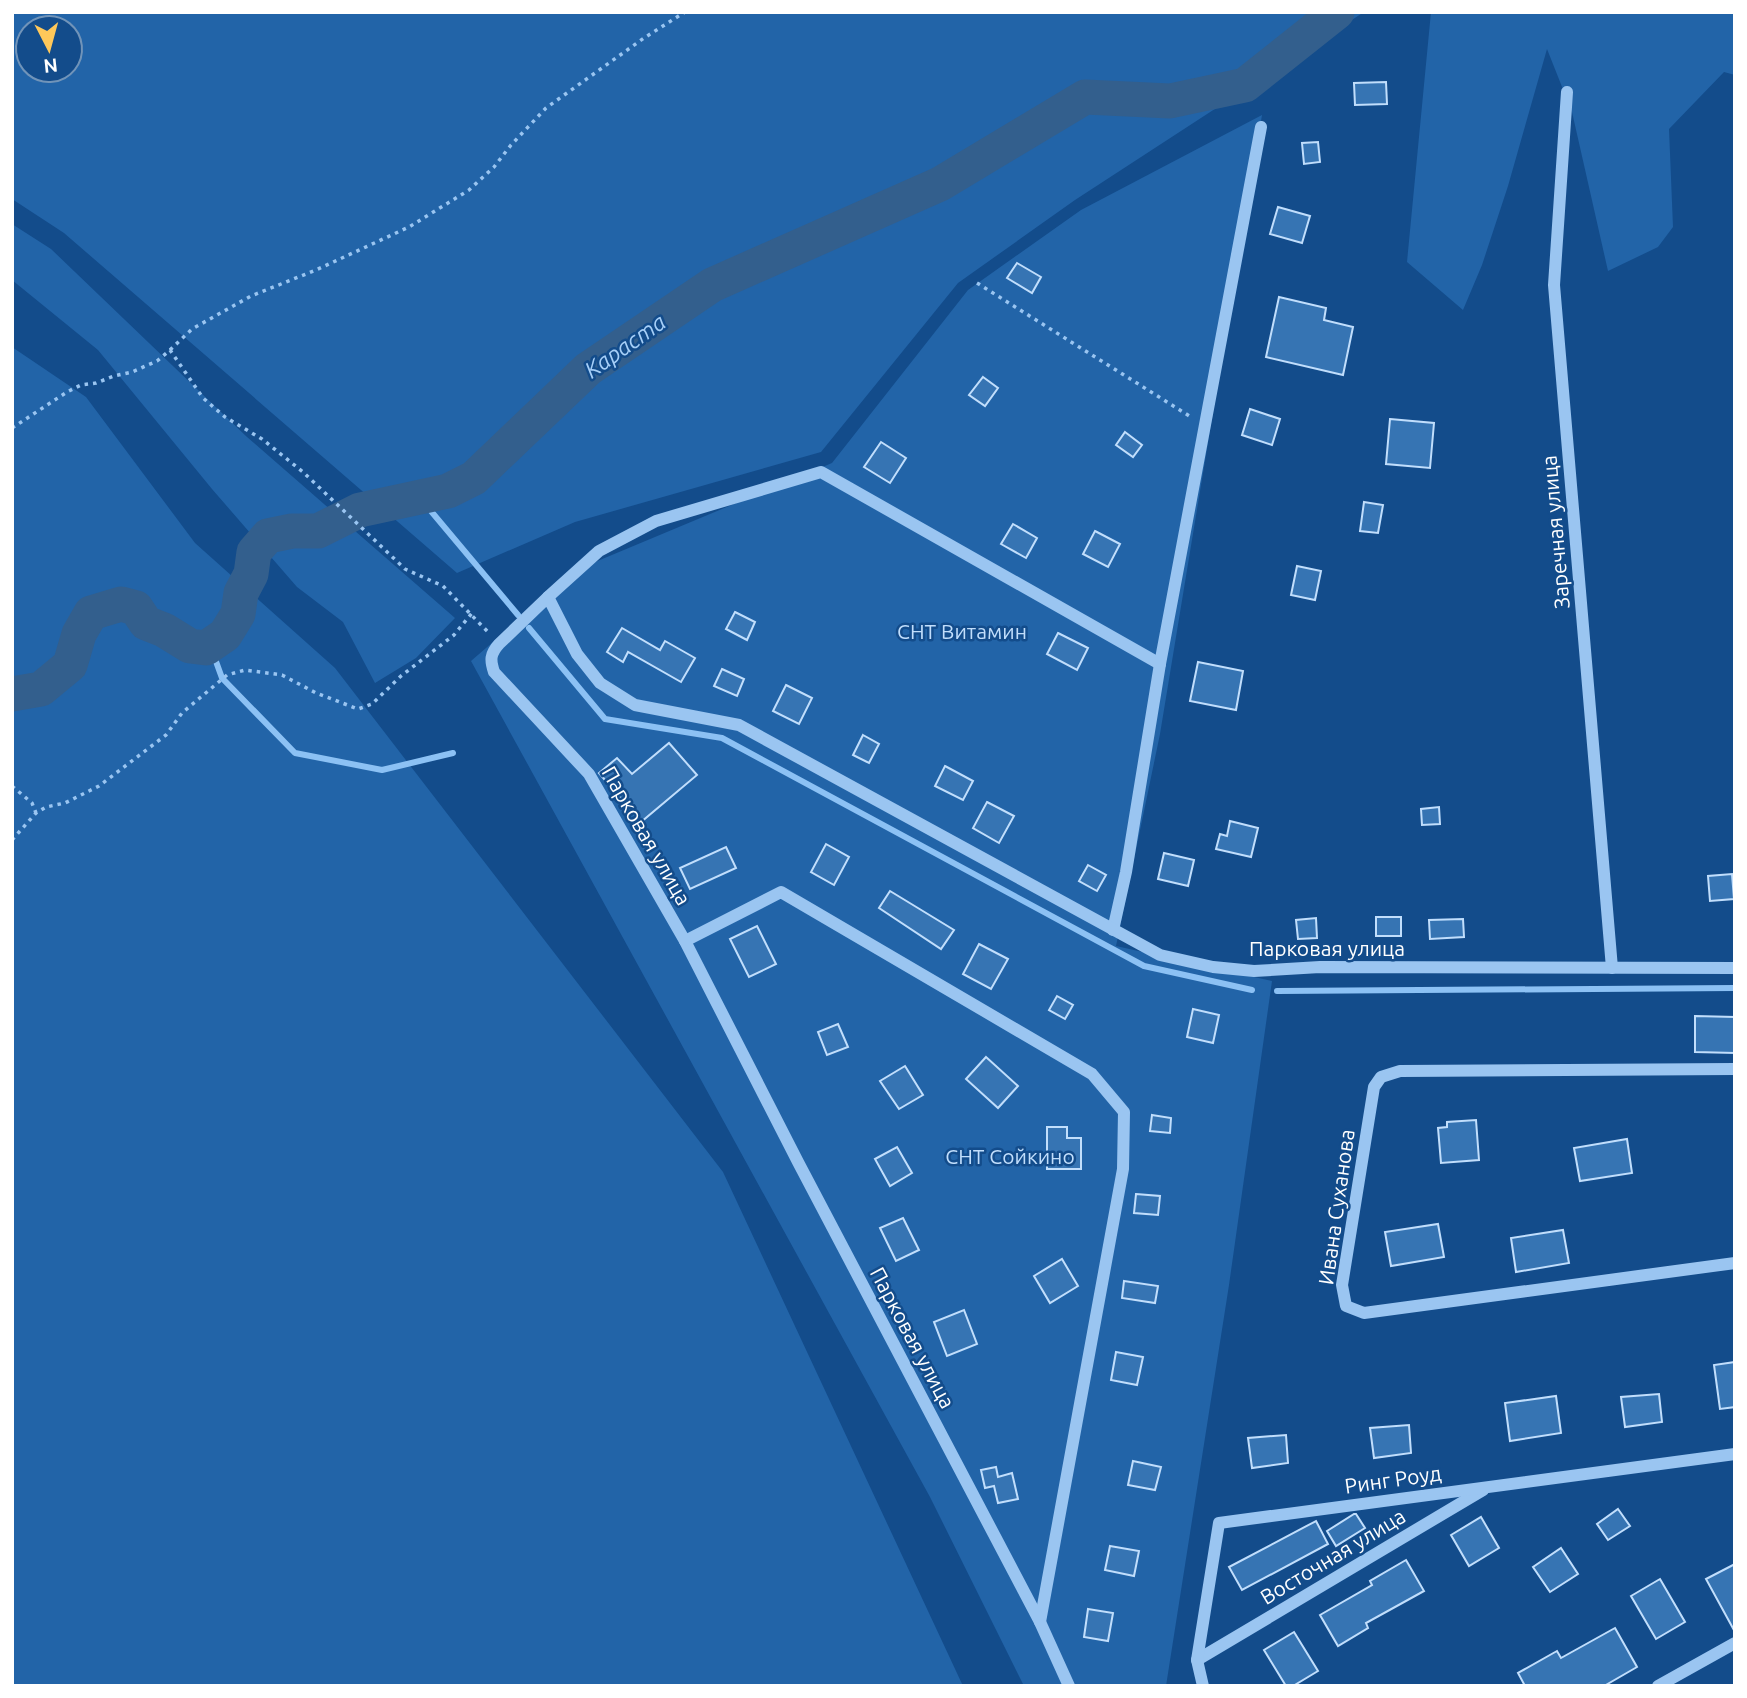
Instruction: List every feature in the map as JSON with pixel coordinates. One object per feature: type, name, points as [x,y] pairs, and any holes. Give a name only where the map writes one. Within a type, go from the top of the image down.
[{"type":"street","name":"Заречная улица","points":[[1567,92],[1554,285],[1612,968]]},
{"type":"street","points":[[1113,930],[1126,872],[1160,664],[1261,127]]},
{"type":"street","points":[[499,644],[599,551],[656,521],[821,472],[1160,664]]},
{"type":"street","name":"Парковая улица","points":[[548,597],[577,654],[600,683],[635,705],[739,725],[1160,955],[1213,967],[1254,971],[1320,967],[1735,968]]},
{"type":"street","name":"Парковая улица","points":[[499,644],[492,652],[490,661],[494,673],[589,774],[685,941],[1040,1622],[1069,1686]]},
{"type":"street","points":[[685,941],[781,892],[1092,1073],[1124,1112],[1122,1169],[1040,1622]]},
{"type":"street","name":"Ивана Суханова","points":[[1735,1069],[1400,1071],[1381,1077],[1374,1087],[1342,1285],[1346,1306],[1364,1312],[1735,1263]]},
{"type":"street","name":"Ринг Роуд","points":[[1203,1686],[1197,1660],[1219,1523],[1735,1454]]},
{"type":"street","name":"Восточная улица","points":[[1197,1660],[1488,1487]]},
{"type":"street","points":[[1658,1686],[1735,1643]]},
{"type":"path","points":[[12,428],[81,385],[132,372],[157,361],[192,329],[251,296],[316,270],[409,227],[469,190],[494,167],[546,108],[685,12]]},
{"type":"path","points":[[977,284],[1205,425]]},
{"type":"path","points":[[170,350],[203,398],[225,417],[272,447],[303,472],[342,512],[405,569],[443,586],[472,613],[499,644]]},
{"type":"path","points":[[12,840],[36,813],[46,807],[80,797],[166,735],[182,713],[228,675],[245,670],[282,675],[347,707],[358,709],[372,704],[401,676],[454,635],[472,613]]},
{"type":"path","points":[[12,786],[32,803],[36,813]]},
{"type":"green space","points":[[12,12],[1364,12],[1075,200],[958,283],[821,452],[575,522],[457,573],[64,233],[12,199]]},
{"type":"green space","points":[[1431,12],[1735,12],[1735,75],[1724,72],[1669,129],[1673,227],[1658,247],[1608,271],[1572,112],[1547,49],[1508,186],[1482,265],[1463,310],[1407,262]]},
{"type":"green space","points":[[1262,115],[1160,734],[1116,946],[1272,981],[1229,1285],[1166,1686],[1024,1686],[930,1497],[471,661],[576,570],[832,463],[968,290],[1081,210]]},
{"type":"green space","points":[[12,224],[51,249],[247,437],[455,618],[416,658],[375,683],[343,622],[297,587],[98,350],[12,280]]},
{"type":"green space","points":[[12,347],[86,397],[195,543],[335,668],[723,1172],[963,1686],[12,1686]]},
{"type":"building","points":[[1386,82],[1387,104],[1355,105],[1354,83]]},
{"type":"building","points":[[1318,142],[1320,162],[1304,164],[1302,143]]},
{"type":"building","points":[[1278,207],[1310,216],[1302,243],[1270,234]]},
{"type":"building","points":[[1017,263],[1041,277],[1032,293],[1007,278]]},
{"type":"building","points":[[1279,297],[1326,308],[1324,320],[1353,327],[1343,375],[1266,357]]},
{"type":"building","points":[[983,377],[998,388],[985,406],[969,395]]},
{"type":"building","points":[[1250,409],[1280,419],[1272,445],[1242,435]]},
{"type":"building","points":[[1390,419],[1434,423],[1430,468],[1386,464]]},
{"type":"building","points":[[1125,432],[1142,445],[1133,457],[1116,445]]},
{"type":"building","points":[[881,442],[906,458],[890,483],[864,467]]},
{"type":"building","points":[[1364,502],[1383,505],[1378,533],[1360,531]]},
{"type":"building","points":[[1013,524],[1037,538],[1026,558],[1001,544]]},
{"type":"building","points":[[1095,531],[1120,544],[1108,567],[1083,554]]},
{"type":"building","points":[[1297,566],[1321,571],[1315,600],[1291,595]]},
{"type":"building","points":[[735,612],[755,622],[747,640],[726,629]]},
{"type":"building","points":[[622,628],[660,650],[665,641],[695,658],[681,682],[628,652],[623,662],[607,652]]},
{"type":"building","points":[[1058,633],[1088,648],[1077,670],[1047,654]]},
{"type":"building","points":[[1198,662],[1243,671],[1236,710],[1190,701]]},
{"type":"building","points":[[722,669],[744,679],[737,696],[714,686]]},
{"type":"building","points":[[786,685],[812,698],[799,724],[773,711]]},
{"type":"building","points":[[863,735],[879,744],[869,763],[853,755]]},
{"type":"building","points":[[669,743],[697,775],[641,822],[599,773],[617,758],[632,774]]},
{"type":"building","points":[[945,766],[973,781],[963,800],[935,786]]},
{"type":"building","points":[[987,802],[1014,816],[999,843],[973,828]]},
{"type":"building","points":[[1439,807],[1440,824],[1422,825],[1421,809]]},
{"type":"building","points":[[1230,821],[1258,828],[1251,857],[1216,849],[1220,834],[1227,836]]},
{"type":"building","points":[[826,844],[849,857],[834,885],[811,872]]},
{"type":"building","points":[[726,847],[736,868],[690,889],[680,868]]},
{"type":"building","points":[[1164,853],[1194,860],[1188,886],[1158,879]]},
{"type":"building","points":[[1088,865],[1106,875],[1097,891],[1079,881]]},
{"type":"building","points":[[1732,874],[1734,899],[1710,901],[1708,876]]},
{"type":"building","points":[[890,891],[954,930],[941,949],[879,908]]},
{"type":"building","points":[[1376,917],[1401,917],[1401,936],[1376,936]]},
{"type":"building","points":[[1316,918],[1317,938],[1298,939],[1296,920]]},
{"type":"building","points":[[1463,919],[1464,937],[1430,939],[1429,920]]},
{"type":"building","points":[[757,926],[776,964],[749,977],[730,939]]},
{"type":"building","points":[[979,944],[1008,959],[991,989],[963,974]]},
{"type":"building","points":[[1057,996],[1073,1005],[1065,1019],[1049,1010]]},
{"type":"building","points":[[1193,1009],[1219,1015],[1213,1043],[1187,1037]]},
{"type":"building","points":[[1695,1016],[1735,1017],[1735,1053],[1695,1052]]},
{"type":"building","points":[[838,1024],[848,1047],[827,1055],[818,1032]]},
{"type":"building","points":[[986,1057],[1018,1086],[998,1108],[966,1079]]},
{"type":"building","points":[[905,1066],[923,1095],[899,1109],[880,1081]]},
{"type":"building","points":[[1152,1115],[1171,1118],[1170,1133],[1150,1131]]},
{"type":"building","points":[[1476,1120],[1479,1160],[1441,1163],[1438,1128],[1447,1127],[1447,1122]]},
{"type":"building","points":[[1047,1127],[1067,1127],[1067,1138],[1081,1138],[1081,1169],[1047,1169]]},
{"type":"building","points":[[1627,1139],[1632,1173],[1580,1181],[1574,1148]]},
{"type":"building","points":[[897,1147],[912,1173],[890,1186],[875,1159]]},
{"type":"building","points":[[1136,1194],[1160,1196],[1158,1215],[1134,1213]]},
{"type":"building","points":[[903,1218],[919,1250],[896,1261],[880,1228]]},
{"type":"building","points":[[1438,1224],[1444,1257],[1391,1266],[1385,1232]]},
{"type":"building","points":[[1563,1230],[1569,1263],[1516,1272],[1511,1238]]},
{"type":"building","points":[[1062,1259],[1078,1286],[1050,1303],[1034,1276]]},
{"type":"building","points":[[1124,1281],[1158,1286],[1155,1303],[1122,1298]]},
{"type":"building","points":[[964,1310],[977,1344],[947,1356],[934,1322]]},
{"type":"building","points":[[1116,1352],[1143,1357],[1137,1385],[1111,1380]]},
{"type":"building","points":[[1735,1362],[1735,1407],[1720,1409],[1714,1365]]},
{"type":"building","points":[[1659,1394],[1662,1422],[1625,1427],[1621,1397]]},
{"type":"building","points":[[1556,1396],[1561,1433],[1510,1441],[1505,1403]]},
{"type":"building","points":[[1409,1425],[1411,1453],[1374,1458],[1370,1428]]},
{"type":"building","points":[[1286,1435],[1288,1463],[1252,1468],[1248,1438]]},
{"type":"building","points":[[1133,1461],[1161,1467],[1155,1490],[1128,1485]]},
{"type":"building","points":[[996,1467],[998,1477],[1012,1473],[1018,1499],[998,1503],[994,1486],[985,1488],[981,1470]]},
{"type":"building","points":[[1618,1509],[1630,1526],[1608,1540],[1597,1524]]},
{"type":"building","points":[[1354,1514],[1365,1528],[1336,1546],[1327,1531]]},
{"type":"building","points":[[1481,1517],[1499,1548],[1469,1566],[1451,1535]]},
{"type":"building","points":[[1316,1521],[1328,1544],[1242,1590],[1229,1567]]},
{"type":"building","points":[[1110,1546],[1139,1551],[1134,1576],[1105,1570]]},
{"type":"building","points":[[1561,1548],[1578,1574],[1550,1592],[1533,1567]]},
{"type":"building","points":[[1406,1560],[1424,1591],[1366,1623],[1368,1628],[1338,1646],[1320,1615],[1372,1585],[1370,1581]]},
{"type":"building","points":[[1735,1564],[1735,1632],[1706,1579]]},
{"type":"building","points":[[1660,1579],[1685,1622],[1656,1639],[1631,1596]]},
{"type":"building","points":[[1088,1609],[1113,1613],[1108,1641],[1084,1637]]},
{"type":"building","points":[[1615,1628],[1637,1667],[1604,1686],[1525,1686],[1518,1673],[1557,1651],[1561,1658]]},
{"type":"building","points":[[1294,1632],[1318,1671],[1293,1686],[1286,1686],[1264,1650]]},
{"type":"waterway","name":"Караста","points":[[12,694],[41,689],[70,665],[79,634],[91,613],[121,604],[136,608],[146,623],[164,630],[190,646],[206,648],[225,635],[238,614],[241,593],[251,574],[254,552],[268,536],[292,531],[318,531],[360,510],[448,491],[474,478],[588,369],[712,285],[940,184],[1085,97],[1170,101],[1245,85],[1337,12]]},
{"type":"waterway","points":[[420,498],[518,615]]},
{"type":"waterway","points":[[529,628],[605,719],[722,738],[1144,966],[1252,990]]},
{"type":"waterway","points":[[210,645],[222,678],[295,753],[382,770],[453,753]]},
{"type":"waterway","points":[[1277,991],[1735,988]]},
{"type":"park label","name":"СНТ Витамин","points":[[962,632]]},
{"type":"park label","name":"СНТ Сойкино","points":[[1010,1157]]}]
